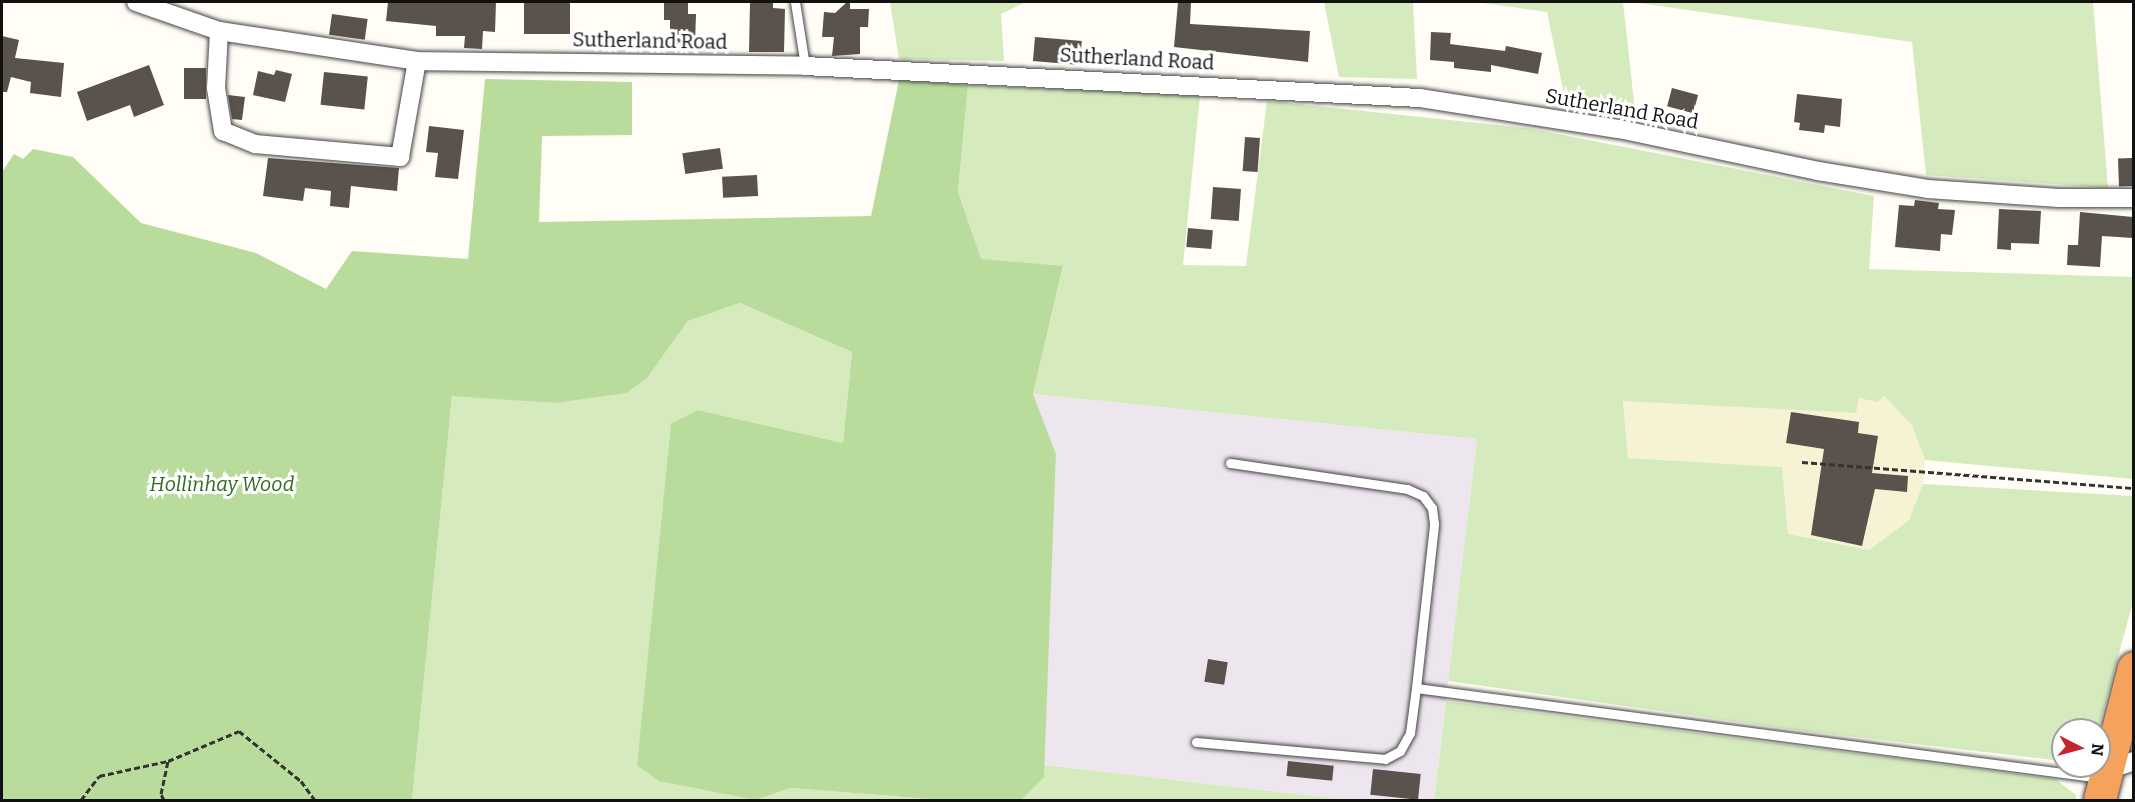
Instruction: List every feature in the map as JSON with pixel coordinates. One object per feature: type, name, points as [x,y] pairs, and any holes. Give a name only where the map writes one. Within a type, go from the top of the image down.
[{"type":"highway","points":[[2112,777],[2133,668]]},
{"type":"street","name":"Sutherland Road","points":[[136,2],[219,31],[417,61],[805,66],[1420,98],[1619,129],[1818,171],[1928,189],[2133,198]]},
{"type":"street","points":[[219,31],[216,88],[223,132],[255,144],[400,157],[417,61]]},
{"type":"lane","points":[[795,2],[805,66]]},
{"type":"lane","points":[[1196,742],[1385,759],[1400,751],[1410,733],[1416,688],[1434,525],[1432,508],[1423,496],[1407,489],[1230,463]]},
{"type":"lane","points":[[1416,688],[2112,777]]},
{"type":"path","points":[[1802,462],[2133,488]]},
{"type":"path","points":[[81,801],[99,776],[168,761],[239,731],[301,781],[315,801]]},
{"type":"path","points":[[164,801],[161,794],[168,761]]},
{"type":"shaded area","points":[[1033,394],[1477,439],[1434,800],[1349,800],[1044,765],[1056,454]]},
{"type":"shaded area","points":[[1884,395],[1912,425],[1925,460],[1923,484],[1909,520],[1869,550],[1788,535],[1782,467],[1628,458],[1623,400],[1856,413],[1859,398]]},
{"type":"green space","points":[[890,2],[1026,2],[1001,14],[1004,61],[899,59]]},
{"type":"green space","points":[[1324,2],[1413,2],[1417,79],[1339,77]]},
{"type":"green space","points":[[1474,2],[1623,2],[1636,120],[1565,99],[1547,12]]},
{"type":"green space","points":[[1632,2],[2093,2],[2108,188],[1926,175],[1912,42]]},
{"type":"green space","name":"Hollinhay Wood","points":[[485,79],[632,82],[632,135],[542,136],[539,222],[871,216],[899,80],[968,85],[958,192],[981,259],[1063,266],[1033,394],[1056,454],[1044,777],[1021,800],[942,800],[790,788],[756,800],[659,781],[637,765],[671,424],[698,410],[843,443],[852,352],[740,303],[688,321],[647,378],[626,393],[555,403],[452,396],[412,800],[2,800],[2,172],[14,154],[23,159],[33,149],[73,157],[141,223],[256,253],[326,289],[352,251],[468,259]]},
{"type":"green space","points":[[968,85],[1200,96],[1183,265],[1246,266],[1267,101],[1527,128],[1874,196],[1869,269],[2133,277],[2133,479],[1925,460],[1912,425],[1884,396],[1877,402],[1859,398],[1856,413],[1623,401],[1628,458],[1782,467],[1788,534],[1869,550],[1909,520],[1923,484],[2133,496],[2133,602],[2101,718],[2051,718],[2051,760],[1796,730],[1448,681],[1477,439],[1033,394],[1063,267],[981,260],[958,192]]},
{"type":"green space","points":[[740,303],[852,352],[843,443],[698,410],[756,800],[412,800],[452,395],[555,403],[647,378],[688,321]]},
{"type":"green space","points":[[1446,701],[2055,779],[2076,795],[2077,800],[1434,800]]},
{"type":"green space","points":[[1044,765],[1349,800],[1021,800],[1043,777]]},
{"type":"green space","points":[[790,788],[942,800],[756,800]]},
{"type":"building","points":[[388,2],[496,2],[495,32],[483,31],[482,49],[464,48],[465,36],[436,36],[436,26],[386,21]]},
{"type":"building","points":[[524,2],[570,2],[570,34],[524,34]]},
{"type":"building","points":[[664,2],[688,2],[688,14],[696,14],[695,44],[670,44],[670,20],[664,20]]},
{"type":"building","points":[[750,2],[773,2],[773,8],[785,9],[784,52],[749,52]]},
{"type":"building","points":[[850,2],[850,9],[869,9],[868,27],[860,27],[860,54],[832,56],[834,37],[822,37],[824,12],[835,13]]},
{"type":"building","points":[[1178,2],[1191,2],[1190,24],[1310,31],[1308,62],[1174,47]]},
{"type":"building","points":[[332,14],[368,19],[365,40],[329,35]]},
{"type":"building","points":[[1431,32],[1451,33],[1450,44],[1505,51],[1506,46],[1542,53],[1538,74],[1491,65],[1491,72],[1454,68],[1454,62],[1430,60]]},
{"type":"building","points":[[2,36],[19,40],[15,58],[64,63],[61,97],[30,93],[31,82],[11,77],[7,92],[2,92]]},
{"type":"building","points":[[1035,37],[1082,41],[1080,65],[1033,61]]},
{"type":"building","points":[[149,65],[164,105],[134,117],[130,105],[87,121],[77,92]]},
{"type":"building","points":[[184,68],[206,68],[206,99],[184,99]]},
{"type":"building","points":[[276,70],[292,74],[285,102],[253,95],[258,71],[274,75]]},
{"type":"building","points":[[324,72],[368,77],[364,109],[321,105]]},
{"type":"building","points":[[1672,88],[1698,95],[1693,113],[1667,106]]},
{"type":"building","points":[[1797,94],[1842,99],[1840,127],[1825,125],[1824,133],[1799,130],[1800,123],[1794,122]]},
{"type":"building","points":[[228,95],[245,97],[242,120],[232,119]]},
{"type":"building","points":[[429,126],[464,130],[458,179],[435,177],[438,153],[426,152]]},
{"type":"building","points":[[1245,137],[1260,138],[1258,172],[1243,171]]},
{"type":"building","points":[[720,148],[723,169],[685,174],[682,153]]},
{"type":"building","points":[[268,158],[399,168],[397,191],[351,186],[349,208],[330,206],[331,191],[305,188],[303,201],[263,196]]},
{"type":"building","points":[[2118,158],[2132,158],[2133,186],[2119,186]]},
{"type":"building","points":[[757,175],[758,196],[723,198],[722,177]]},
{"type":"building","points":[[1213,187],[1241,189],[1239,221],[1211,219]]},
{"type":"building","points":[[1915,200],[1939,203],[1938,209],[1955,210],[1952,235],[1941,234],[1940,251],[1895,247],[1899,205],[1914,206]]},
{"type":"building","points":[[1999,209],[2041,211],[2039,244],[2011,243],[2011,250],[1997,249]]},
{"type":"building","points":[[2080,212],[2133,217],[2133,238],[2102,236],[2100,267],[2067,265],[2068,245],[2078,245]]},
{"type":"building","points":[[1188,228],[1213,230],[1211,249],[1186,247]]},
{"type":"building","points":[[1791,412],[1859,422],[1858,433],[1878,436],[1872,473],[1908,476],[1907,492],[1875,489],[1862,546],[1811,535],[1824,449],[1786,443]]},
{"type":"building","points":[[1208,659],[1228,662],[1224,685],[1204,682]]},
{"type":"building","points":[[1288,761],[1334,766],[1332,781],[1286,776]]},
{"type":"building","points":[[1373,769],[1421,774],[1418,800],[1370,795]]}]
